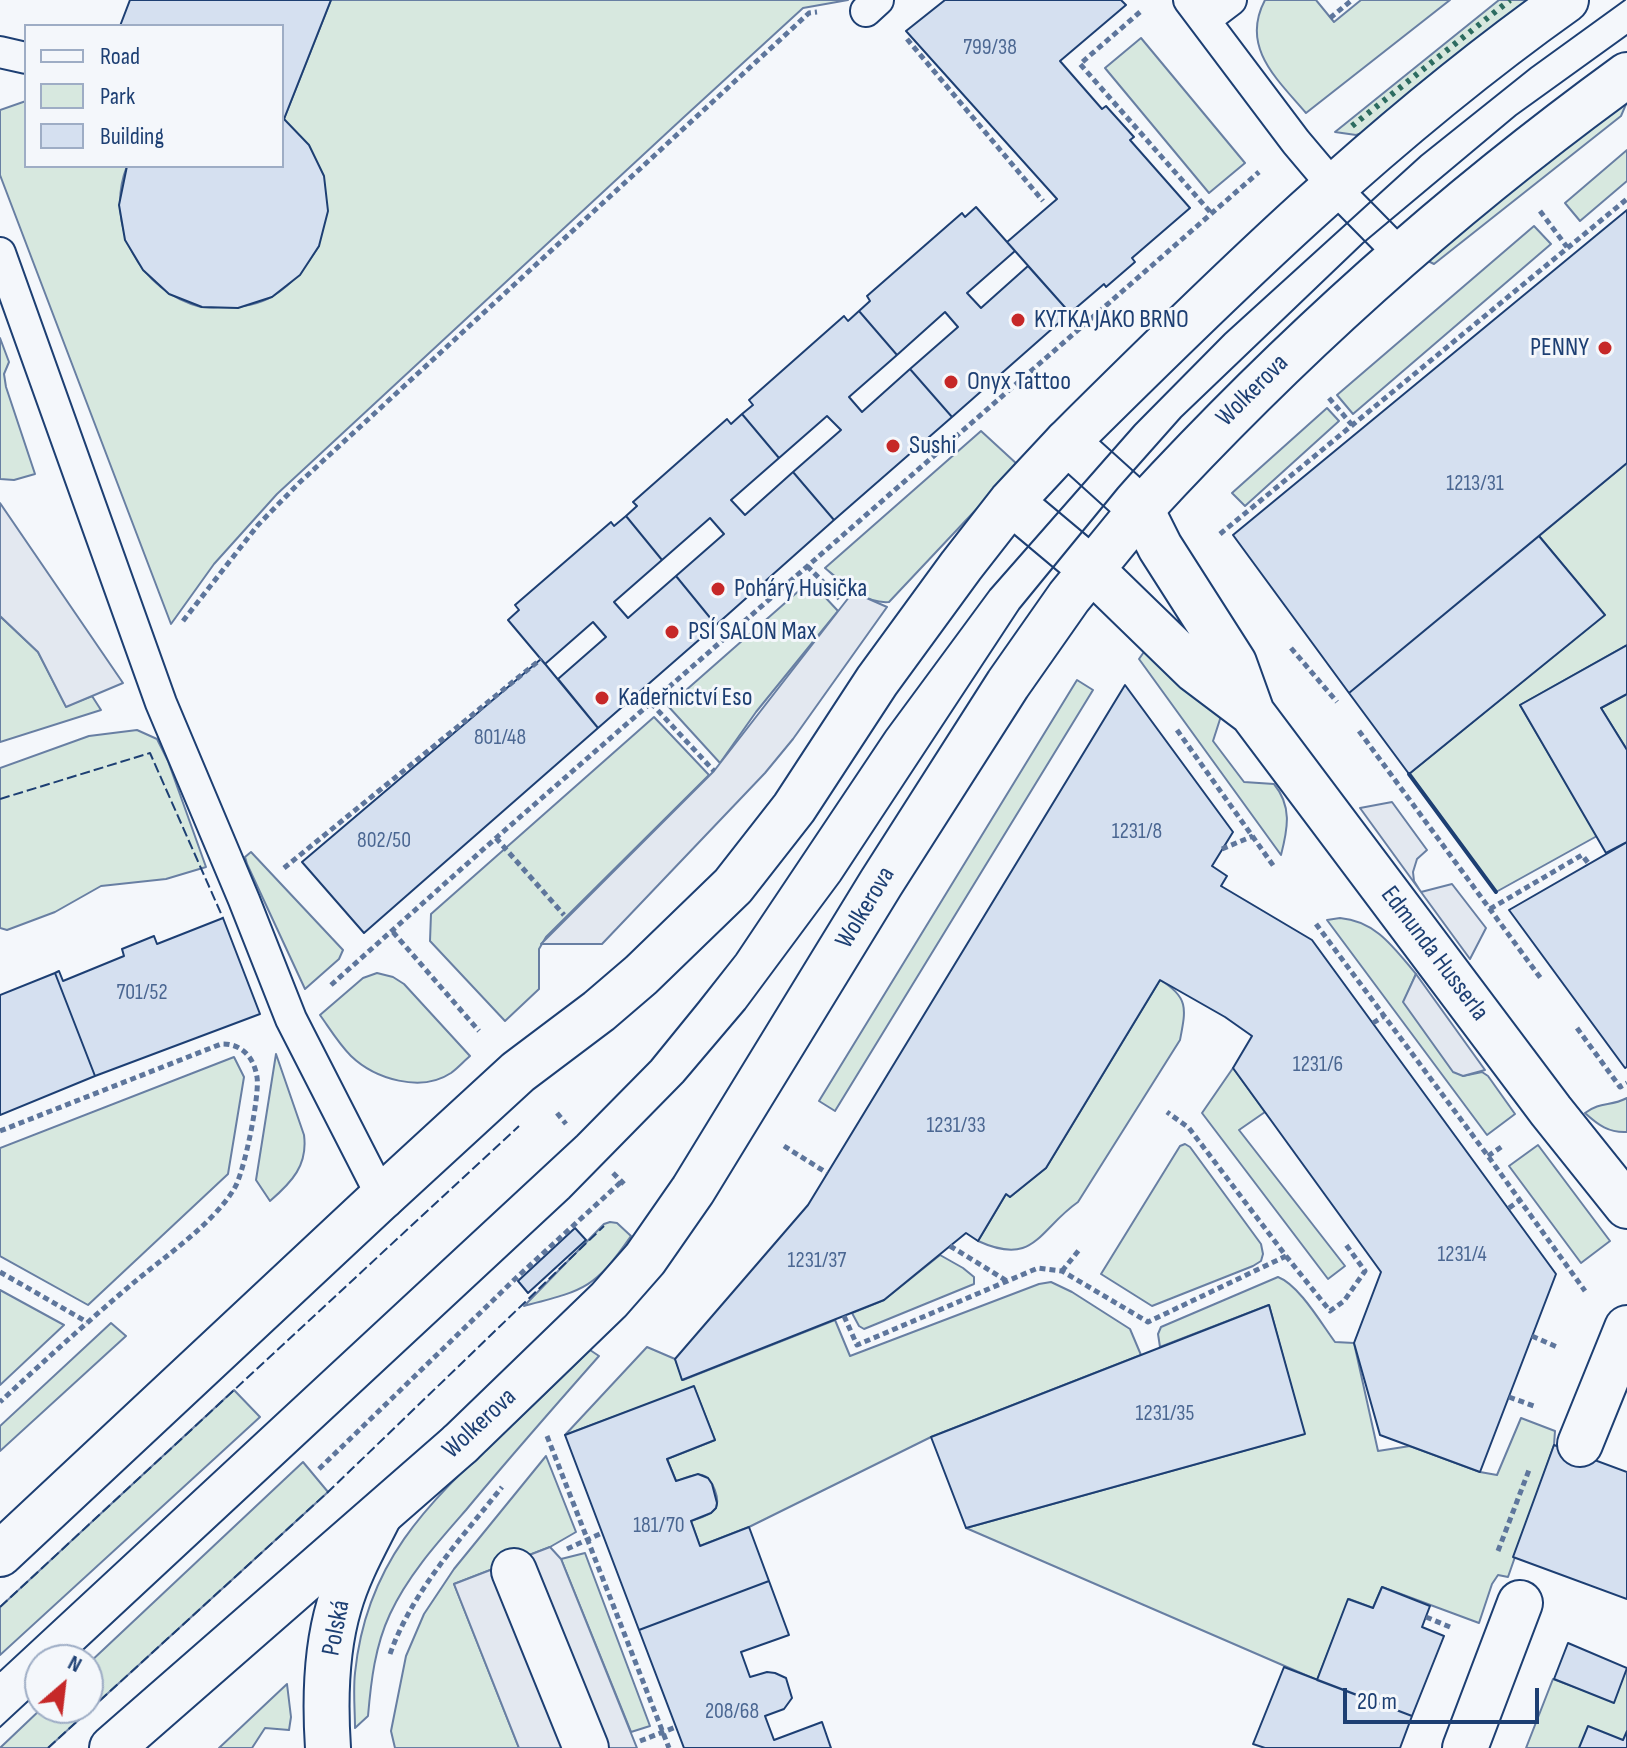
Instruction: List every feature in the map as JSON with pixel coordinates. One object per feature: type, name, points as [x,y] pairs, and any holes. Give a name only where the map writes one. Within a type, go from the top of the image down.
[{"type":"street","points":[[0,1554],[518,1072],[641,975],[733,886],[794,808],[904,642],[1011,502],[1067,442],[1334,187],[1472,70],[1566,0]]},
{"type":"street","name":"Wolkerova","points":[[112,1748],[460,1444],[609,1300],[645,1259],[707,1170],[881,883],[1008,684],[1091,569],[1141,509],[1237,406],[1400,254],[1482,186],[1627,75]]},
{"type":"street","points":[[1067,442],[1141,509]]},
{"type":"street","name":"Edmunda Husserla","points":[[1011,502],[1091,569],[1195,670],[1252,713],[1551,1111],[1624,1196]]},
{"type":"street","name":"Edmunda Husserla","points":[[1141,509],[1160,547],[1234,663],[1252,713]]},
{"type":"street","points":[[1580,1444],[1627,1328]]},
{"type":"street","name":"Polská","points":[[328,1748],[328,1679],[334,1626],[351,1571],[379,1516]]},
{"type":"street","points":[[514,1571],[586,1748]]},
{"type":"street","points":[[1465,1748],[1520,1603]]},
{"type":"lane","points":[[1231,0],[1197,10],[1296,142],[1334,187],[1400,254]]},
{"type":"lane","points":[[0,52],[24,58]]},
{"type":"lane","points":[[1,260],[142,651],[291,1019],[382,1197]]},
{"type":"path","points":[[1330,18],[1352,0]]},
{"type":"path","points":[[142,651],[170,639],[248,536],[299,483],[809,13],[872,5]]},
{"type":"path","points":[[1144,9],[1080,64],[1212,214]]},
{"type":"path","points":[[906,37],[1043,201]]},
{"type":"path","points":[[322,993],[1262,170]]},
{"type":"path","points":[[1209,543],[1627,199]]},
{"type":"path","points":[[1534,204],[1567,247]]},
{"type":"path","points":[[1321,388],[1352,425]]},
{"type":"path","points":[[1396,389],[1401,396]]},
{"type":"path","points":[[807,566],[840,599]]},
{"type":"path","points":[[244,900],[541,659]]},
{"type":"path","points":[[651,703],[714,771]]},
{"type":"path","points":[[1173,724],[1275,868]]},
{"type":"path","points":[[1359,731],[1542,980]]},
{"type":"path","points":[[1222,849],[1253,836]]},
{"type":"path","points":[[496,838],[564,915]]},
{"type":"path","points":[[1490,909],[1582,855],[1589,864]]},
{"type":"path","points":[[1316,924],[1586,1294]]},
{"type":"path","points":[[393,932],[487,1040]]},
{"type":"path","points":[[1373,1023],[1384,1016]]},
{"type":"path","points":[[1577,1028],[1620,1087],[1627,1083]]},
{"type":"path","points":[[0,1131],[221,1044],[239,1047],[248,1054],[255,1067],[258,1083],[242,1175],[233,1192],[198,1228],[87,1322],[0,1402]]},
{"type":"path","points":[[1167,1112],[1189,1128],[1330,1311],[1344,1301],[1365,1271],[1344,1242]]},
{"type":"path","points":[[783,1145],[827,1173]]},
{"type":"path","points":[[319,1469],[515,1279],[621,1182]]},
{"type":"path","points":[[1509,1208],[1520,1200]]},
{"type":"path","points":[[950,1246],[1008,1281]]},
{"type":"path","points":[[1062,1271],[1079,1250]]},
{"type":"path","points":[[844,1316],[857,1345],[1038,1268],[1062,1271],[1148,1322],[1286,1256]]},
{"type":"path","points":[[0,1272],[87,1322]]},
{"type":"path","points":[[1532,1336],[1561,1348]]},
{"type":"path","points":[[1509,1397],[1538,1408]]},
{"type":"path","points":[[536,1444],[545,1431],[669,1748]]},
{"type":"path","points":[[1520,1603],[1498,1551],[1532,1463]]},
{"type":"path","points":[[388,1661],[412,1606],[429,1579],[507,1480]]},
{"type":"path","points":[[559,1553],[602,1533]]},
{"type":"path","points":[[635,1743],[676,1727]]},
{"type":"green space","points":[[331,0],[848,0],[803,8],[684,117],[277,494],[214,564],[171,624],[0,175],[0,110],[24,102],[24,168],[126,168],[120,210],[132,253],[160,287],[179,299],[201,307],[238,307],[273,296],[287,286],[319,246],[284,119]]},
{"type":"green space","points":[[1265,0],[1316,0],[1334,22],[1361,0],[1450,0],[1306,113],[1274,75],[1259,47],[1258,17]]},
{"type":"green space","points":[[1499,0],[1541,0],[1368,131],[1356,135],[1335,132]]},
{"type":"green space","points":[[1141,38],[1245,163],[1209,193],[1105,68]]},
{"type":"green space","points":[[1627,102],[1621,116],[1434,264],[1422,258],[1501,189]]},
{"type":"green space","points":[[1627,150],[1627,181],[1580,221],[1565,203]]},
{"type":"green space","points":[[1534,226],[1551,244],[1353,414],[1337,395]]},
{"type":"green space","points":[[0,338],[9,362],[4,374],[6,387],[35,474],[14,480],[0,479]]},
{"type":"green space","points":[[1327,408],[1339,421],[1245,506],[1232,493]]},
{"type":"green space","points":[[981,431],[1018,465],[889,602],[863,596],[825,568]]},
{"type":"green space","points":[[1627,463],[1627,645],[1520,705],[1597,836],[1496,892],[1409,774],[1604,615],[1539,536]]},
{"type":"green space","points":[[810,581],[838,611],[756,712],[720,763],[668,706]]},
{"type":"green space","points":[[0,616],[38,652],[66,706],[92,696],[101,710],[0,742]]},
{"type":"green space","points":[[1146,649],[1222,713],[1213,741],[1244,782],[1274,784],[1280,792],[1287,818],[1281,855],[1139,659]]},
{"type":"green space","points":[[1077,680],[1093,690],[835,1111],[819,1101]]},
{"type":"green space","points":[[1627,694],[1627,750],[1601,708]]},
{"type":"green space","points":[[654,717],[709,775],[546,937],[539,949],[539,989],[505,1021],[430,941],[431,914]]},
{"type":"green space","points":[[137,730],[157,739],[168,761],[206,867],[166,879],[101,886],[55,912],[7,930],[0,928],[0,768],[89,736]]},
{"type":"green space","points":[[251,852],[343,950],[339,959],[305,989],[247,864],[245,857]]},
{"type":"green space","points":[[1327,920],[1353,920],[1374,930],[1400,955],[1416,974],[1404,1002],[1463,1076],[1482,1072],[1488,1076],[1515,1114],[1487,1135]]},
{"type":"green space","points":[[377,973],[404,984],[470,1056],[439,1079],[413,1082],[385,1077],[351,1056],[320,1015],[363,978]]},
{"type":"green space","points":[[1160,980],[1181,998],[1184,1012],[1180,1040],[1078,1202],[1034,1242],[1024,1247],[1012,1250],[978,1241],[1006,1194],[1010,1197],[1046,1168]]},
{"type":"green space","points":[[276,1054],[305,1146],[297,1172],[270,1201],[256,1180]]},
{"type":"green space","points":[[234,1057],[244,1077],[228,1174],[88,1305],[0,1256],[0,1148]]},
{"type":"green space","points":[[1233,1068],[1265,1112],[1239,1130],[1345,1266],[1328,1279],[1202,1113]]},
{"type":"green space","points":[[1627,1098],[1627,1132],[1604,1127],[1585,1113],[1596,1107]]},
{"type":"green space","points":[[1185,1144],[1261,1244],[1263,1254],[1261,1261],[1253,1266],[1152,1306],[1101,1274],[1180,1146]]},
{"type":"green space","points":[[1538,1145],[1610,1241],[1581,1263],[1509,1166]]},
{"type":"green space","points":[[617,1223],[631,1236],[597,1277],[575,1291],[524,1306],[604,1224]]},
{"type":"green space","points":[[940,1255],[974,1277],[974,1284],[864,1329],[859,1326],[852,1313],[884,1300]]},
{"type":"green space","points":[[1278,1277],[1302,1296],[1335,1342],[1354,1343],[1378,1451],[1410,1446],[1480,1472],[1497,1475],[1521,1418],[1555,1431],[1554,1445],[1508,1577],[1498,1575],[1492,1584],[1479,1623],[1382,1587],[1373,1608],[1349,1599],[1317,1680],[966,1528],[1304,1434],[1269,1305],[1160,1347],[1158,1334],[1161,1327]]},
{"type":"green space","points":[[1051,1282],[1130,1329],[1141,1355],[931,1437],[749,1527],[700,1546],[691,1521],[715,1509],[715,1490],[710,1480],[702,1475],[676,1481],[667,1459],[715,1440],[694,1387],[565,1435],[647,1347],[675,1359],[683,1380],[835,1320],[850,1356]]},
{"type":"green space","points":[[0,1290],[64,1325],[0,1385]]},
{"type":"green space","points":[[111,1323],[126,1336],[0,1451],[0,1426]]},
{"type":"green space","points":[[590,1350],[599,1356],[424,1559],[406,1586],[390,1614],[377,1651],[368,1716],[355,1728],[354,1680],[361,1634],[386,1568],[404,1539],[474,1460]]},
{"type":"green space","points":[[234,1390],[260,1417],[0,1655],[0,1607]]},
{"type":"green space","points":[[546,1456],[576,1532],[550,1547],[454,1584],[519,1748],[395,1748],[391,1731],[406,1656],[424,1614],[454,1569]]},
{"type":"green space","points":[[303,1462],[328,1492],[104,1697],[104,1649]]},
{"type":"green space","points":[[585,1553],[650,1726],[631,1732],[561,1559]]},
{"type":"green space","points":[[1627,1668],[1627,1748],[1526,1748],[1553,1679],[1613,1701]]},
{"type":"green space","points":[[287,1684],[291,1717],[289,1730],[265,1728],[252,1748],[219,1748]]},
{"type":"green space","points":[[25,1724],[74,1724],[48,1748],[0,1748]]},
{"type":"shaded area","points":[[0,503],[123,683],[66,707],[38,652],[0,616]]},
{"type":"shaded area","points":[[853,592],[887,607],[793,739],[765,773],[602,944],[541,944],[714,771]]},
{"type":"shaded area","points":[[1392,802],[1427,850],[1417,859],[1413,872],[1414,881],[1421,892],[1360,808]]},
{"type":"shaded area","points":[[1452,884],[1486,928],[1470,959],[1421,892]]},
{"type":"shaded area","points":[[1416,974],[1485,1070],[1463,1076],[1453,1072],[1403,1002]]},
{"type":"shaded area","points":[[550,1547],[561,1559],[637,1748],[519,1748],[454,1584]]},
{"type":"building","points":[[130,0],[331,0],[284,119],[284,24],[121,24]]},
{"type":"building","points":[[945,0],[1121,0],[1126,5],[1060,61],[1102,109],[1106,106],[1134,137],[1130,140],[1190,208],[1132,258],[1135,262],[1070,313],[1007,242],[1057,199],[906,31]]},
{"type":"building","points":[[284,119],[309,145],[324,176],[328,211],[319,246],[300,275],[272,297],[238,308],[202,307],[169,294],[143,270],[125,240],[119,205],[127,168],[284,168]]},
{"type":"building","points":[[976,207],[1015,251],[967,293],[981,308],[1028,266],[1070,313],[952,417],[910,369],[958,327],[945,312],[897,355],[859,311],[870,301],[867,296],[962,213],[965,217]]},
{"type":"building","points":[[1627,210],[1627,463],[1349,693],[1233,535]]},
{"type":"building","points":[[859,311],[897,355],[849,397],[862,412],[910,369],[952,417],[834,520],[793,472],[841,430],[827,416],[779,458],[742,414],[753,405],[749,400],[844,316],[848,321]]},
{"type":"building","points":[[742,414],[779,458],[731,500],[745,515],[793,472],[834,520],[716,625],[676,576],[724,534],[710,518],[662,560],[626,516],[637,506],[633,502],[727,419],[731,424]]},
{"type":"building","points":[[626,516],[662,560],[614,602],[628,618],[676,576],[716,625],[598,728],[558,679],[606,637],[593,622],[545,664],[508,620],[519,610],[515,605],[611,522],[614,526]]},
{"type":"building","points":[[1539,536],[1605,615],[1409,774],[1349,693]]},
{"type":"building","points":[[1627,645],[1627,694],[1601,708],[1627,750],[1627,842],[1606,853],[1520,705]]},
{"type":"building","points":[[541,659],[598,728],[364,933],[302,862]]},
{"type":"building","points":[[1125,685],[1233,832],[1212,866],[1227,876],[1221,886],[1312,940],[1556,1274],[1480,1472],[1380,1435],[1354,1343],[1381,1272],[1233,1068],[1252,1036],[1160,980],[1046,1168],[1010,1197],[1006,1194],[978,1241],[966,1233],[884,1300],[682,1380],[675,1359],[808,1205]]},
{"type":"building","points":[[1627,842],[1627,1067],[1625,1068],[1509,910]]},
{"type":"building","points":[[223,918],[260,1014],[95,1076],[55,973],[59,971],[63,981],[124,956],[122,949],[154,936],[157,944]]},
{"type":"building","points":[[55,973],[95,1076],[0,1115],[0,995]]},
{"type":"building","points":[[575,1228],[586,1240],[528,1293],[518,1281]]},
{"type":"building","points":[[1269,1305],[1305,1434],[966,1528],[931,1437]]},
{"type":"building","points":[[694,1386],[715,1440],[667,1459],[676,1481],[698,1474],[708,1478],[712,1484],[716,1508],[691,1521],[700,1546],[749,1527],[769,1581],[639,1630],[565,1435]]},
{"type":"building","points":[[1554,1445],[1627,1472],[1627,1599],[1513,1557]]},
{"type":"building","points":[[769,1581],[789,1635],[741,1652],[750,1677],[767,1672],[786,1678],[792,1698],[784,1709],[765,1716],[774,1740],[822,1722],[831,1748],[684,1748],[639,1630]]},
{"type":"building","points":[[1382,1587],[1430,1606],[1422,1627],[1444,1636],[1412,1716],[1317,1680],[1348,1599],[1373,1608]]},
{"type":"building","points":[[1568,1643],[1627,1668],[1614,1703],[1554,1679]]},
{"type":"building","points":[[1284,1667],[1412,1716],[1400,1748],[1265,1748],[1253,1744]]},
{"type":"building","points":[[1588,1726],[1623,1740],[1627,1731],[1627,1748],[1579,1748]]},
{"type":"tram line","points":[[0,1671],[577,1136],[651,1061],[736,955],[886,731],[990,590],[1135,425],[1225,334],[1421,156],[1531,68],[1625,0]]},
{"type":"tram line","points":[[89,1644],[569,1198],[683,1082],[745,1009],[840,881],[1019,609],[1181,417],[1363,243],[1516,115],[1627,35]]},
{"type":"tram line","points":[[0,1727],[24,1705]]},
{"type":"hedge","points":[[1352,126],[1510,0]]},
{"type":"fence","points":[[0,799],[150,753],[223,918]]},
{"type":"fence","points":[[0,1607],[519,1126]]},
{"type":"fence","points":[[48,1748],[328,1492],[604,1226]]},
{"type":"wall","points":[[1409,774],[1496,892]]},
{"type":"place","name":"KYTKA JAKO BRNO","points":[[1018,320]]},
{"type":"place","name":"PENNY","points":[[1605,348]]},
{"type":"place","name":"Onyx Tattoo","points":[[951,382]]},
{"type":"place","name":"Sushi","points":[[893,446]]},
{"type":"place","name":"Poháry Husička","points":[[718,589]]},
{"type":"place","name":"PSÍ SALON Max","points":[[672,632]]},
{"type":"place","name":"Kadeřnictví Eso","points":[[602,698]]}]
